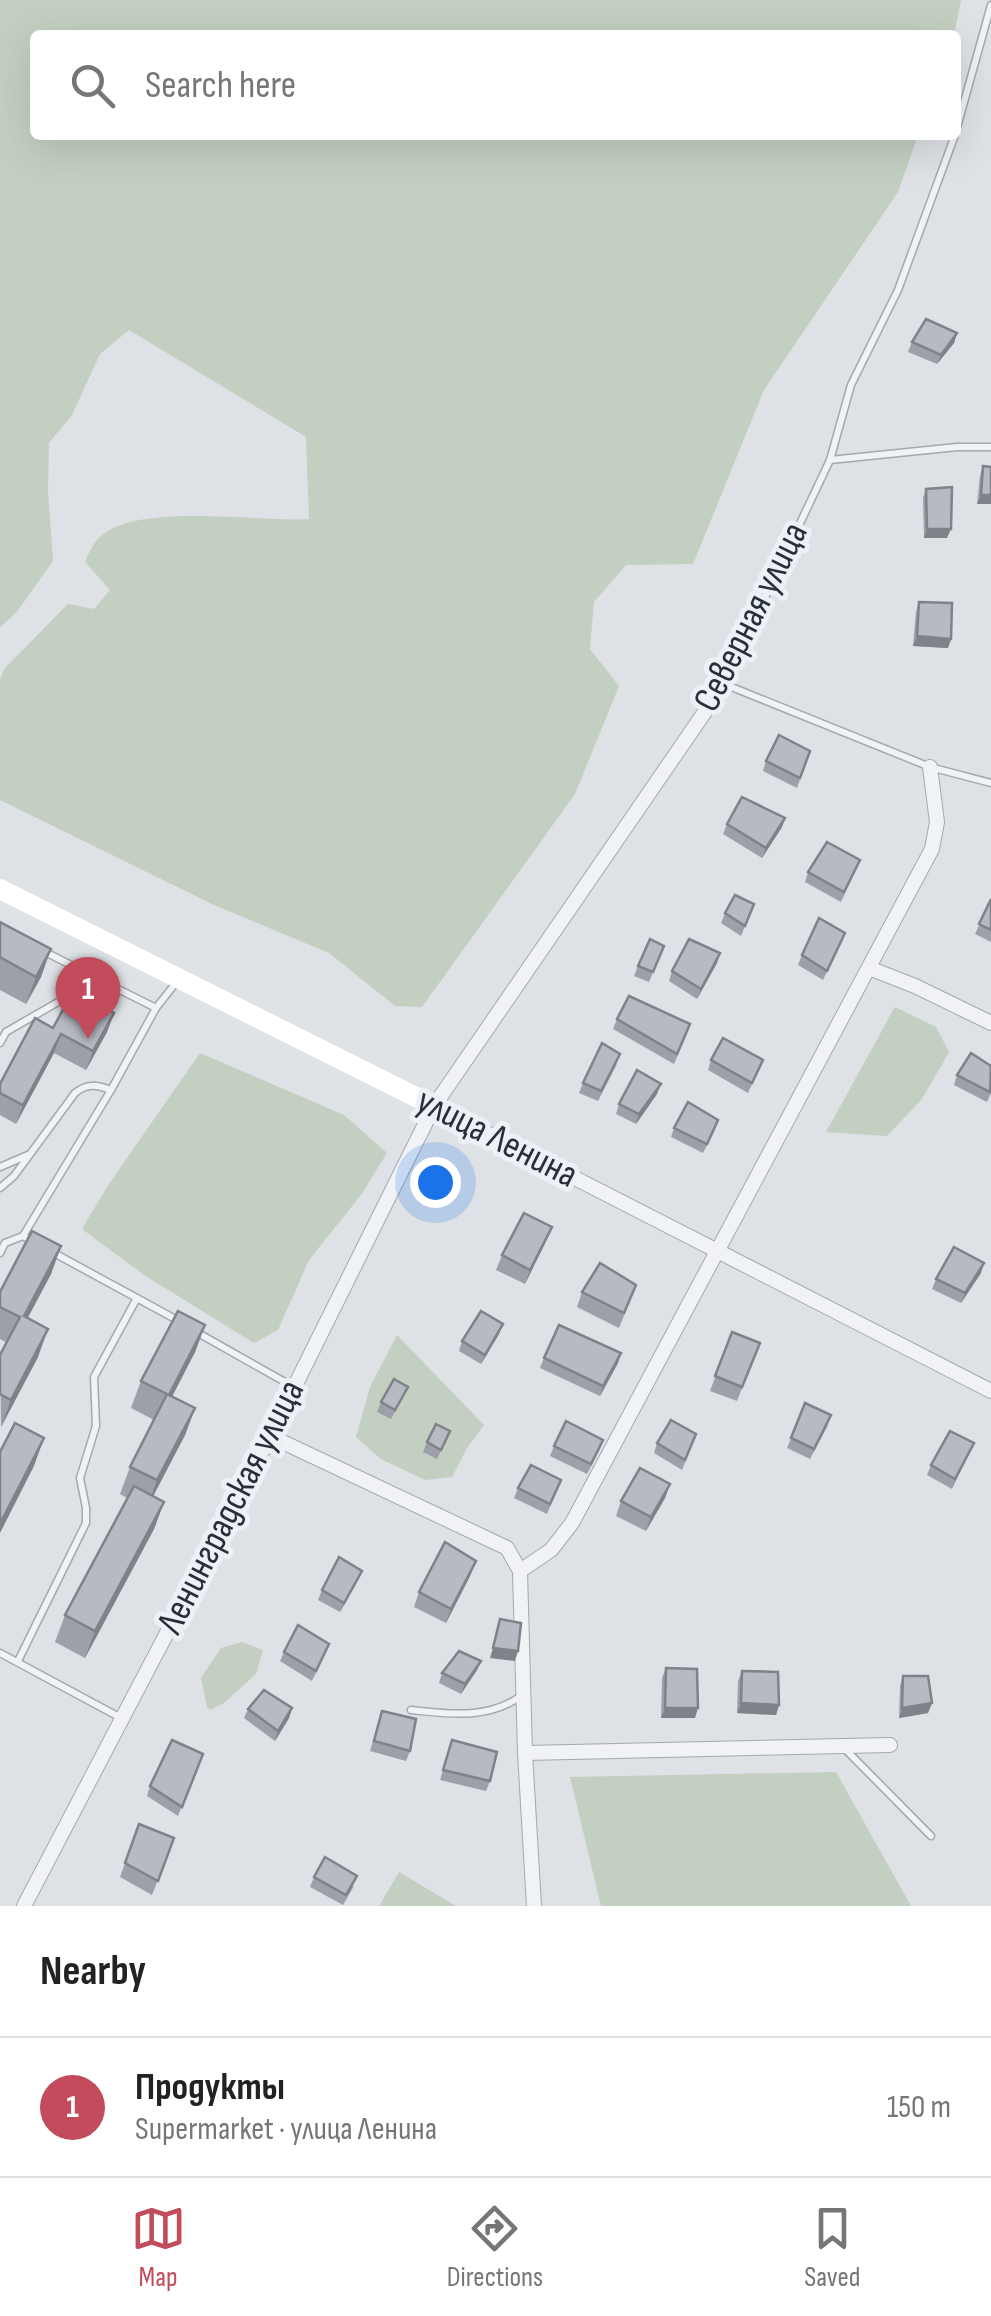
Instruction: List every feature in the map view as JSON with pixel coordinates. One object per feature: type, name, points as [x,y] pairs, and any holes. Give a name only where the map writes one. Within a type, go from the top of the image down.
[{"type":"street","name":"Северная улица","points":[[434,1106],[724,684]]},
{"type":"street","points":[[520,1571],[551,1550],[572,1523],[932,850],[936,822],[930,767]]},
{"type":"street","name":"улица Ленина","points":[[0,889],[991,1391]]},
{"type":"street","points":[[869,968],[991,1023]]},
{"type":"street","name":"Ленинградская улица","points":[[24,1906],[270,1436],[434,1106]]},
{"type":"street","points":[[270,1436],[507,1548],[520,1571],[522,1694],[534,1906]]},
{"type":"street","points":[[525,1753],[890,1745]]},
{"type":"lane","name":"Северная улица","points":[[961,115],[991,5]]},
{"type":"lane","name":"Северная улица","points":[[724,684],[830,460],[851,385],[898,290],[953,140]]},
{"type":"lane","points":[[830,460],[991,447]]},
{"type":"lane","points":[[724,684],[930,767],[991,783]]},
{"type":"lane","points":[[32,945],[156,1008]]},
{"type":"lane","points":[[0,1043],[6,1032],[98,978]]},
{"type":"lane","points":[[0,1253],[6,1243],[23,1236],[156,1008],[178,979]]},
{"type":"lane","points":[[0,1188],[75,1092],[83,1086],[111,1090]]},
{"type":"lane","points":[[0,1167],[30,1154]]},
{"type":"lane","points":[[23,1236],[293,1387]]},
{"type":"lane","points":[[18,1661],[86,1523],[80,1478],[96,1426],[94,1377],[137,1298]]},
{"type":"lane","points":[[0,1653],[121,1718]]},
{"type":"lane","points":[[411,1710],[460,1715],[506,1707],[522,1694]]},
{"type":"lane","points":[[840,1744],[931,1836]]},
{"type":"green space","points":[[0,0],[961,0],[955,30],[30,30],[30,140],[916,140],[898,192],[764,390],[693,564],[626,565],[594,602],[590,649],[619,686],[575,794],[422,1007],[395,1006],[329,953],[214,905],[0,800],[0,680],[4,669],[68,604],[94,609],[110,590],[85,562],[96,541],[113,528],[165,517],[309,519],[306,437],[129,330],[100,354],[72,415],[49,443],[53,561],[16,613],[0,627]]},
{"type":"green space","points":[[895,1007],[936,1027],[949,1052],[922,1099],[887,1136],[826,1132]]},
{"type":"green space","points":[[200,1053],[344,1115],[387,1153],[361,1195],[309,1260],[278,1330],[254,1343],[144,1275],[82,1229]]},
{"type":"green space","points":[[397,1335],[484,1425],[452,1477],[425,1480],[381,1459],[356,1437],[370,1387]]},
{"type":"green space","points":[[242,1642],[263,1650],[256,1674],[211,1710],[201,1678],[221,1648]]},
{"type":"green space","points":[[836,1772],[911,1906],[601,1906],[570,1777]]},
{"type":"green space","points":[[399,1872],[456,1906],[379,1906]]},
{"type":"building","points":[[926,319],[957,333],[941,355],[912,342]]},
{"type":"building","points":[[983,466],[991,467],[991,495],[981,495]]},
{"type":"building","points":[[952,487],[951,529],[927,529],[926,489]]},
{"type":"building","points":[[919,602],[952,603],[951,639],[917,636]]},
{"type":"building","points":[[779,735],[810,751],[800,778],[766,761]]},
{"type":"building","points":[[742,797],[785,818],[766,848],[727,824]]},
{"type":"building","points":[[827,842],[860,860],[844,892],[808,872]]},
{"type":"building","points":[[735,895],[754,904],[745,926],[725,913]]},
{"type":"building","points":[[991,899],[991,930],[979,924]]},
{"type":"building","points":[[819,918],[845,933],[827,971],[802,955]]},
{"type":"building","points":[[0,922],[51,949],[36,977],[0,957]]},
{"type":"building","points":[[650,939],[664,946],[653,972],[638,966]]},
{"type":"building","points":[[689,939],[720,953],[701,989],[672,971]]},
{"type":"building","points":[[73,991],[114,1013],[93,1051],[61,1034],[23,1105],[0,1093],[0,1084],[35,1018],[53,1028]]},
{"type":"building","points":[[629,996],[690,1024],[677,1054],[617,1019]]},
{"type":"building","points":[[723,1038],[763,1060],[752,1083],[711,1060]]},
{"type":"building","points":[[602,1043],[620,1054],[601,1091],[583,1083]]},
{"type":"building","points":[[971,1053],[991,1066],[990,1092],[957,1075]]},
{"type":"building","points":[[637,1070],[661,1084],[639,1114],[619,1104]]},
{"type":"building","points":[[688,1102],[718,1120],[707,1144],[674,1128]]},
{"type":"building","points":[[524,1213],[552,1227],[530,1270],[502,1255]]},
{"type":"building","points":[[32,1231],[61,1246],[24,1316],[48,1329],[11,1400],[0,1394],[0,1355],[20,1317],[0,1307],[0,1292]]},
{"type":"building","points":[[954,1247],[984,1263],[965,1293],[936,1279]]},
{"type":"building","points":[[600,1263],[636,1285],[624,1313],[582,1292]]},
{"type":"building","points":[[178,1311],[205,1325],[169,1395],[195,1408],[157,1480],[130,1467],[167,1394],[141,1381]]},
{"type":"building","points":[[481,1311],[503,1324],[485,1355],[462,1341]]},
{"type":"building","points":[[559,1325],[621,1353],[603,1386],[544,1358]]},
{"type":"building","points":[[732,1332],[760,1343],[742,1387],[715,1376]]},
{"type":"building","points":[[394,1379],[408,1387],[395,1410],[381,1402]]},
{"type":"building","points":[[805,1403],[831,1415],[814,1449],[791,1438]]},
{"type":"building","points":[[671,1420],[696,1434],[685,1460],[657,1443]]},
{"type":"building","points":[[566,1421],[603,1440],[591,1464],[554,1446]]},
{"type":"building","points":[[15,1423],[44,1438],[0,1524],[0,1452]]},
{"type":"building","points":[[436,1424],[450,1431],[441,1450],[427,1442]]},
{"type":"building","points":[[950,1431],[974,1443],[955,1479],[931,1465]]},
{"type":"building","points":[[531,1465],[561,1480],[550,1504],[518,1488]]},
{"type":"building","points":[[640,1468],[670,1484],[651,1517],[621,1501]]},
{"type":"building","points":[[134,1486],[164,1502],[95,1631],[65,1615]]},
{"type":"building","points":[[445,1542],[476,1561],[451,1609],[419,1592]]},
{"type":"building","points":[[339,1557],[362,1571],[344,1603],[322,1590]]},
{"type":"building","points":[[500,1619],[521,1623],[518,1651],[493,1648]]},
{"type":"building","points":[[298,1625],[329,1644],[316,1671],[284,1652]]},
{"type":"building","points":[[459,1651],[481,1661],[465,1684],[442,1673]]},
{"type":"building","points":[[666,1668],[697,1669],[698,1708],[665,1708]]},
{"type":"building","points":[[742,1671],[778,1672],[779,1705],[741,1703]]},
{"type":"building","points":[[903,1676],[928,1676],[932,1703],[902,1708]]},
{"type":"building","points":[[264,1690],[292,1708],[278,1731],[248,1709]]},
{"type":"building","points":[[382,1711],[416,1719],[410,1751],[374,1741]]},
{"type":"building","points":[[172,1740],[203,1754],[182,1807],[150,1786]]},
{"type":"building","points":[[452,1740],[497,1752],[490,1781],[443,1770]]},
{"type":"building","points":[[139,1824],[174,1838],[158,1881],[125,1863]]},
{"type":"building","points":[[325,1857],[357,1876],[346,1895],[314,1877]]},
{"type":"place","name":"Продукты","points":[[88,1039]]}]
